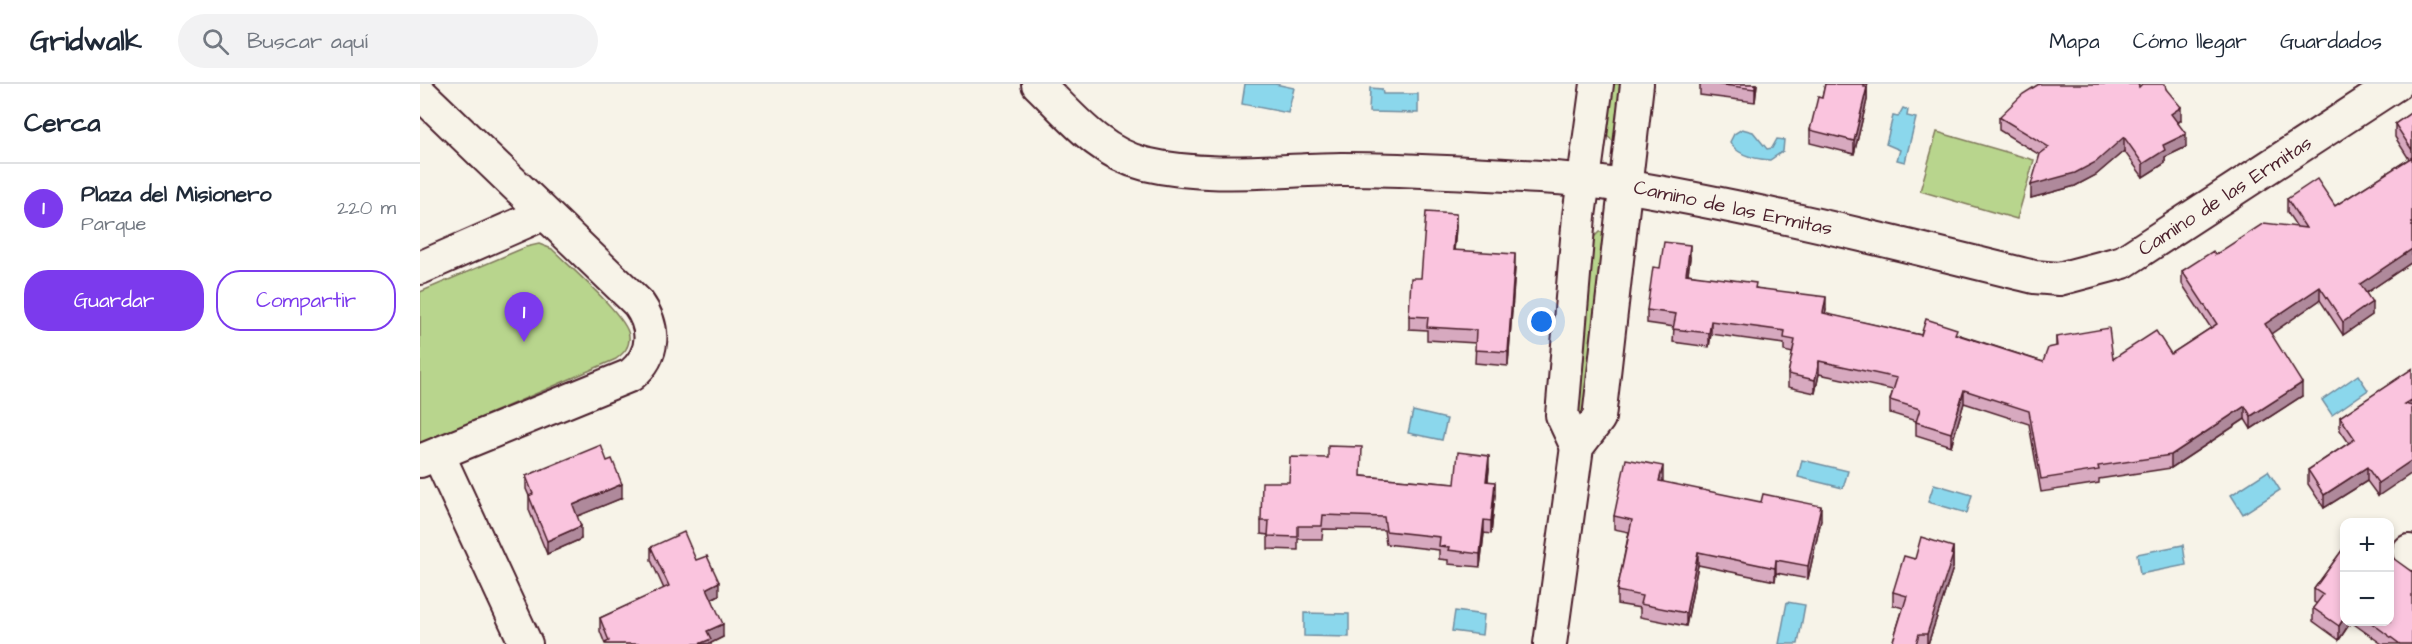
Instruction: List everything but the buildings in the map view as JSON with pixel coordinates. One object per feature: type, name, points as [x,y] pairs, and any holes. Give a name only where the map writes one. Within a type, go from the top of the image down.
[{"type":"street","name":"Camino de las Ermitas","points":[[1038,84],[1091,136],[1114,153],[1142,164],[1173,170],[1215,172],[1344,169],[1543,177],[1624,185],[1792,218],[2034,277],[2059,279],[2123,262],[2396,84]]},
{"type":"street","points":[[1577,447],[1562,415],[1579,216],[1597,84]]},
{"type":"street","points":[[1550,644],[1577,447],[1599,418],[1637,84]]},
{"type":"street","points":[[420,93],[543,214],[638,303],[645,313],[651,337],[646,359],[631,375],[429,458],[526,644]]},
{"type":"street","points":[[420,268],[543,214]]},
{"type":"green space","points":[[1612,84],[1627,84],[1621,135],[1614,142],[1605,134]]},
{"type":"green space","points":[[1937,132],[2034,160],[2017,219],[1920,191]]},
{"type":"green space","points":[[1599,232],[1606,232],[1609,238],[1583,419],[1573,413],[1593,238]]},
{"type":"green space","points":[[539,244],[552,249],[596,291],[619,317],[629,336],[626,349],[616,359],[420,444],[420,292],[526,247]]},
{"type":"water","points":[[1245,84],[1275,84],[1294,88],[1288,113],[1242,104]]},
{"type":"water","points":[[1370,88],[1382,89],[1383,94],[1418,94],[1418,113],[1369,112]]},
{"type":"water","points":[[1903,108],[1908,110],[1907,116],[1916,118],[1905,162],[1897,160],[1900,150],[1886,144],[1893,116],[1898,117]]},
{"type":"water","points":[[1742,129],[1753,132],[1767,149],[1772,148],[1777,139],[1784,140],[1783,151],[1770,160],[1742,154],[1730,142],[1734,134]]},
{"type":"water","points":[[2358,375],[2368,390],[2332,415],[2322,400]]},
{"type":"water","points":[[1413,411],[1447,419],[1442,440],[1408,433]]},
{"type":"water","points":[[1802,460],[1848,471],[1843,488],[1798,477]]},
{"type":"water","points":[[2268,471],[2280,490],[2243,514],[2231,495]]},
{"type":"water","points":[[1934,484],[1972,495],[1967,513],[1928,502]]},
{"type":"water","points":[[2183,545],[2186,565],[2140,574],[2137,554]]},
{"type":"water","points":[[1787,602],[1805,605],[1798,644],[1779,644]]},
{"type":"water","points":[[1455,611],[1484,615],[1482,635],[1452,631]]},
{"type":"water","points":[[1304,613],[1349,614],[1349,637],[1304,636]]},
{"type":"place","name":"Plaza del Misionero","points":[[524,342]]}]
